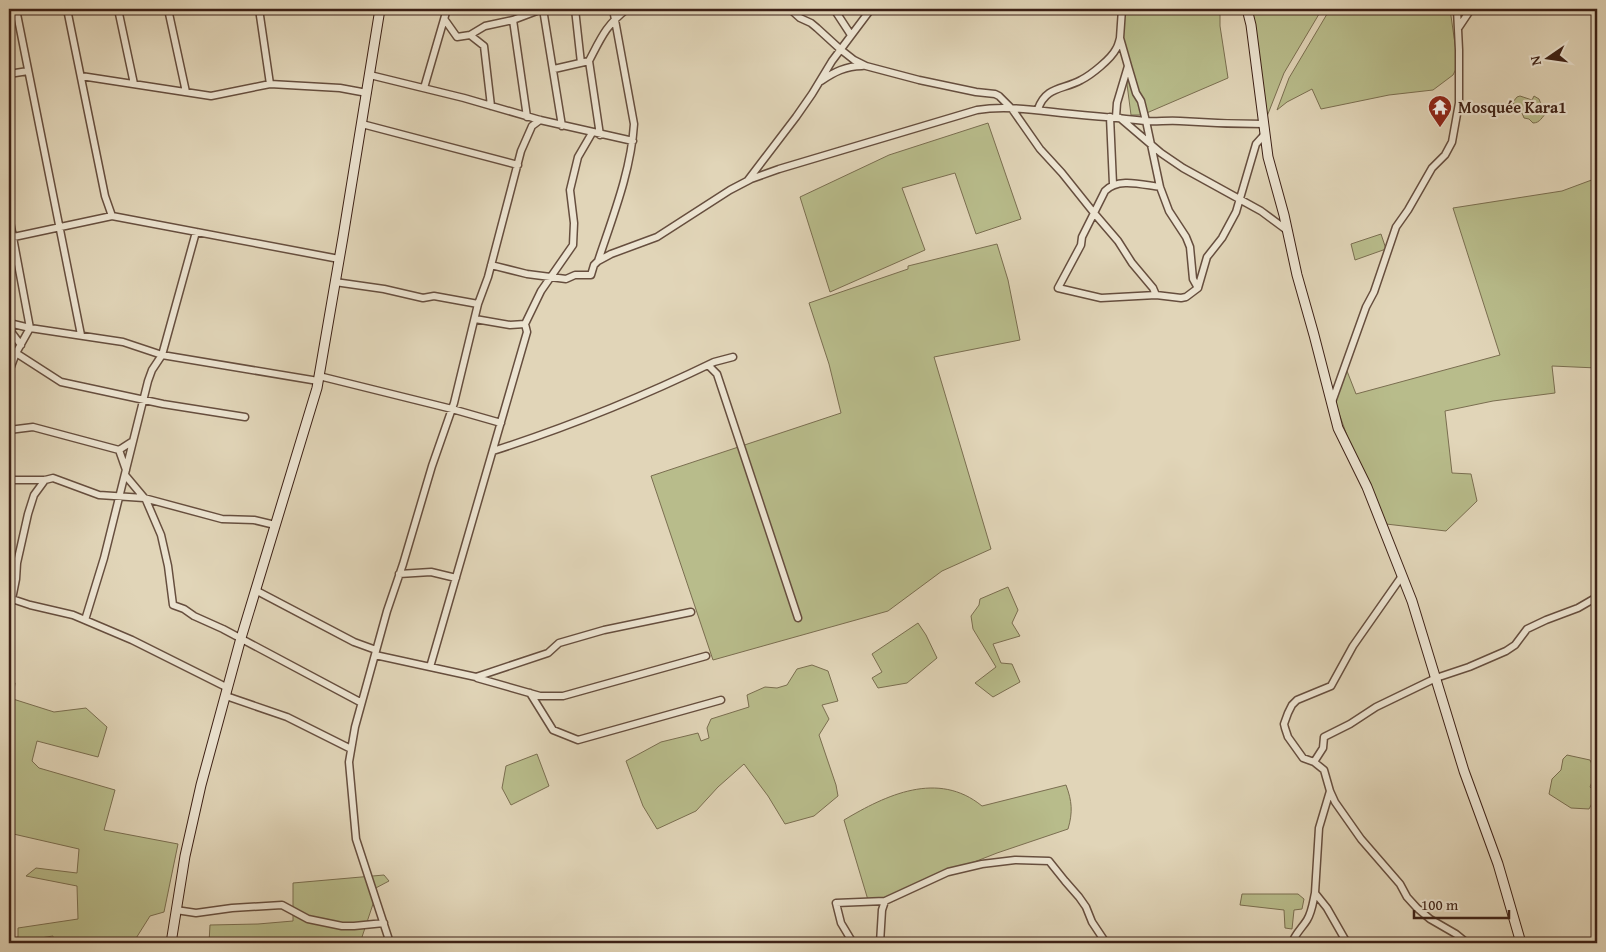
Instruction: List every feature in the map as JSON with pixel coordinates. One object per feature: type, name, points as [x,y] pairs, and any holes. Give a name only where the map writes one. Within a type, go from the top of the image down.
[{"type":"street","points":[[16,9],[81,335]]},
{"type":"street","points":[[67,9],[105,196],[112,216]]},
{"type":"street","points":[[118,9],[134,84]]},
{"type":"street","points":[[168,9],[186,92]]},
{"type":"street","points":[[259,9],[270,84]]},
{"type":"street","points":[[171,943],[185,856],[199,794],[240,638],[318,379],[380,9]]},
{"type":"street","points":[[424,88],[448,9]]},
{"type":"street","points":[[445,20],[457,37],[470,35],[485,26],[513,20],[542,9],[554,69],[562,126]]},
{"type":"street","points":[[575,9],[581,63]]},
{"type":"street","points":[[598,261],[619,200],[633,141],[634,124],[613,9]]},
{"type":"street","points":[[600,135],[590,61],[605,30],[628,9]]},
{"type":"street","points":[[790,9],[800,18],[811,23],[854,60],[866,66],[919,80],[995,94],[1012,109],[1040,149],[1118,241],[1132,263],[1153,288],[1156,295]]},
{"type":"street","points":[[834,9],[851,35]]},
{"type":"street","points":[[745,182],[791,124],[840,49],[871,9]]},
{"type":"street","points":[[1038,109],[1043,100],[1054,90],[1081,80],[1117,49],[1123,9]]},
{"type":"street","points":[[1247,9],[1268,157],[1331,403],[1345,444],[1367,487],[1412,601],[1464,771],[1498,864],[1520,943]]},
{"type":"street","points":[[1331,403],[1366,306],[1374,292],[1396,227],[1432,168],[1445,155],[1452,142],[1459,103],[1459,27],[1457,9]]},
{"type":"street","points":[[1459,27],[1471,9]]},
{"type":"street","points":[[513,20],[527,117]]},
{"type":"street","points":[[470,35],[484,46],[491,106]]},
{"type":"street","points":[[1120,38],[1136,93],[1141,101],[1160,187],[1170,211],[1190,247],[1193,279],[1198,288]]},
{"type":"street","points":[[554,69],[590,61]]},
{"type":"street","points":[[820,82],[844,69],[854,66],[866,66]]},
{"type":"street","points":[[1114,184],[1115,117],[1117,102],[1128,66]]},
{"type":"street","points":[[9,74],[28,71]]},
{"type":"street","points":[[370,75],[562,126],[633,141]]},
{"type":"street","points":[[81,76],[211,96],[270,84],[340,88],[367,93]]},
{"type":"street","points":[[491,265],[527,274],[566,279],[575,275],[591,275],[594,265],[598,261],[610,254],[657,237],[745,182],[779,169],[977,110],[994,108],[1038,109],[1146,121],[1264,124]]},
{"type":"street","points":[[1115,117],[1183,168],[1261,211],[1288,231]]},
{"type":"street","points":[[390,943],[356,839],[349,762],[351,749],[360,702],[432,466],[452,409],[478,304],[491,265],[521,151],[532,126],[540,120]]},
{"type":"street","points":[[362,124],[518,165]]},
{"type":"street","points":[[430,667],[527,332],[524,324],[541,291],[573,245],[574,223],[570,190],[578,157],[592,133]]},
{"type":"street","points":[[1160,187],[1119,183],[1105,190],[1082,237],[1081,245],[1058,288],[1101,298],[1156,295],[1186,297],[1198,288],[1207,258],[1236,212],[1256,144],[1265,134]]},
{"type":"street","points":[[9,216],[11,238],[30,328],[16,353],[9,372]]},
{"type":"street","points":[[11,238],[112,216],[339,259]]},
{"type":"street","points":[[85,620],[104,558],[143,400],[152,370],[162,355],[196,232]]},
{"type":"street","points":[[335,282],[389,290],[423,298],[434,296],[478,304]]},
{"type":"street","points":[[475,319],[510,325],[524,324]]},
{"type":"street","points":[[9,323],[123,342],[162,355],[318,379],[452,409],[501,423]]},
{"type":"street","points":[[9,329],[21,345]]},
{"type":"street","points":[[16,353],[61,382],[143,400],[245,418]]},
{"type":"street","points":[[493,451],[547,434],[594,416],[708,365],[734,357]]},
{"type":"street","points":[[708,365],[717,374],[798,618]]},
{"type":"street","points":[[9,430],[34,427],[119,450],[133,441]]},
{"type":"street","points":[[119,450],[125,473],[144,498],[161,535],[168,566],[173,605],[223,628],[360,702]]},
{"type":"street","points":[[9,480],[45,480],[53,478],[99,495],[144,498],[222,519],[254,520],[275,525]]},
{"type":"street","points":[[45,480],[34,495],[28,514],[17,562],[16,579],[10,599],[30,606],[73,615],[132,640],[227,692],[287,717],[351,749]]},
{"type":"street","points":[[399,574],[431,572],[456,578]]},
{"type":"street","points":[[1402,576],[1353,646],[1331,686],[1297,700],[1292,706],[1284,724],[1286,732],[1303,758],[1314,762],[1324,770],[1335,802],[1361,839],[1400,884],[1407,897],[1430,919],[1456,934],[1467,943]]},
{"type":"street","points":[[255,590],[376,652],[476,677],[540,696],[563,696],[706,656]]},
{"type":"street","points":[[1314,762],[1323,748],[1324,736],[1350,724],[1376,707],[1436,678],[1469,667],[1506,651],[1515,645],[1527,629],[1578,608],[1597,597]]},
{"type":"street","points":[[476,677],[548,653],[560,643],[604,630],[691,612]]},
{"type":"street","points":[[530,693],[553,730],[578,740],[721,700]]},
{"type":"street","points":[[1292,943],[1295,935],[1310,915],[1315,893],[1319,828],[1330,791]]},
{"type":"street","points":[[853,943],[840,923],[836,903],[885,901],[948,872],[982,864],[1015,860],[1049,861],[1086,907],[1092,922],[1106,943]]},
{"type":"street","points":[[1315,893],[1328,908],[1347,943]]},
{"type":"street","points":[[880,943],[882,910],[885,901]]},
{"type":"street","points":[[176,910],[196,913],[232,908],[282,905],[308,918],[342,926],[384,923]]},
{"type":"green space","points":[[1123,9],[1220,9],[1220,26],[1228,78],[1142,115],[1131,115],[1121,38]]},
{"type":"green space","points":[[1251,9],[1322,9],[1284,73],[1266,119]]},
{"type":"green space","points":[[1330,9],[1450,9],[1458,65],[1453,75],[1433,90],[1389,95],[1321,109],[1312,89],[1287,102],[1277,110],[1289,78]]},
{"type":"green space","points":[[1520,96],[1532,100],[1534,96],[1539,99],[1541,104],[1547,107],[1547,112],[1539,121],[1533,123],[1529,119],[1524,118],[1522,113],[1517,112],[1513,102]]},
{"type":"green space","points":[[988,123],[1021,219],[976,234],[955,173],[902,188],[925,250],[830,292],[800,197],[889,155]]},
{"type":"green space","points":[[1597,178],[1597,368],[1552,366],[1555,393],[1493,401],[1445,411],[1452,473],[1471,474],[1477,501],[1446,531],[1386,524],[1350,444],[1335,402],[1347,371],[1356,394],[1500,355],[1453,208],[1562,191]]},
{"type":"green space","points":[[1381,234],[1386,249],[1355,260],[1351,244]]},
{"type":"green space","points":[[997,244],[1008,280],[1020,340],[934,357],[991,549],[942,571],[888,611],[713,660],[651,476],[841,413],[829,364],[809,303],[908,269],[908,266]]},
{"type":"green space","points":[[1008,587],[1018,610],[1012,623],[1020,636],[993,644],[1001,663],[1012,664],[1020,682],[993,697],[975,683],[996,667],[973,629],[971,616],[979,605],[980,599]]},
{"type":"green space","points":[[918,623],[937,658],[907,683],[878,688],[872,678],[882,672],[872,654]]},
{"type":"green space","points":[[812,665],[828,671],[838,701],[822,705],[829,719],[819,735],[838,796],[814,816],[785,824],[768,796],[744,764],[718,787],[696,811],[657,829],[643,806],[626,761],[661,742],[698,733],[701,741],[709,738],[707,728],[711,719],[749,707],[747,695],[765,687],[777,688],[787,685],[797,669]]},
{"type":"green space","points":[[9,676],[15,683],[13,699],[54,712],[86,708],[107,727],[98,757],[37,741],[32,761],[39,768],[115,790],[104,830],[178,844],[164,912],[150,916],[133,943],[53,943],[53,936],[9,943],[9,939],[18,937],[18,928],[78,919],[77,886],[26,876],[36,868],[77,873],[79,849],[9,833]]},
{"type":"green space","points":[[537,754],[549,786],[511,805],[502,788],[506,766]]},
{"type":"green space","points":[[1567,755],[1590,760],[1592,763],[1593,774],[1590,787],[1597,794],[1589,809],[1571,808],[1549,794],[1552,779],[1561,770],[1563,759]]},
{"type":"green space","points":[[1066,785],[1071,807],[1068,829],[997,853],[883,898],[868,900],[844,820],[877,802],[912,790],[948,789],[965,795],[982,806]]},
{"type":"green space","points":[[384,875],[389,881],[372,890],[375,898],[362,937],[366,943],[209,943],[210,925],[293,921],[293,883]]},
{"type":"green space","points":[[1242,894],[1298,894],[1304,899],[1302,909],[1294,910],[1292,929],[1285,928],[1284,910],[1240,905]]},
{"type":"place","name":"Mosquée Kara1","points":[[1440,128]]}]
